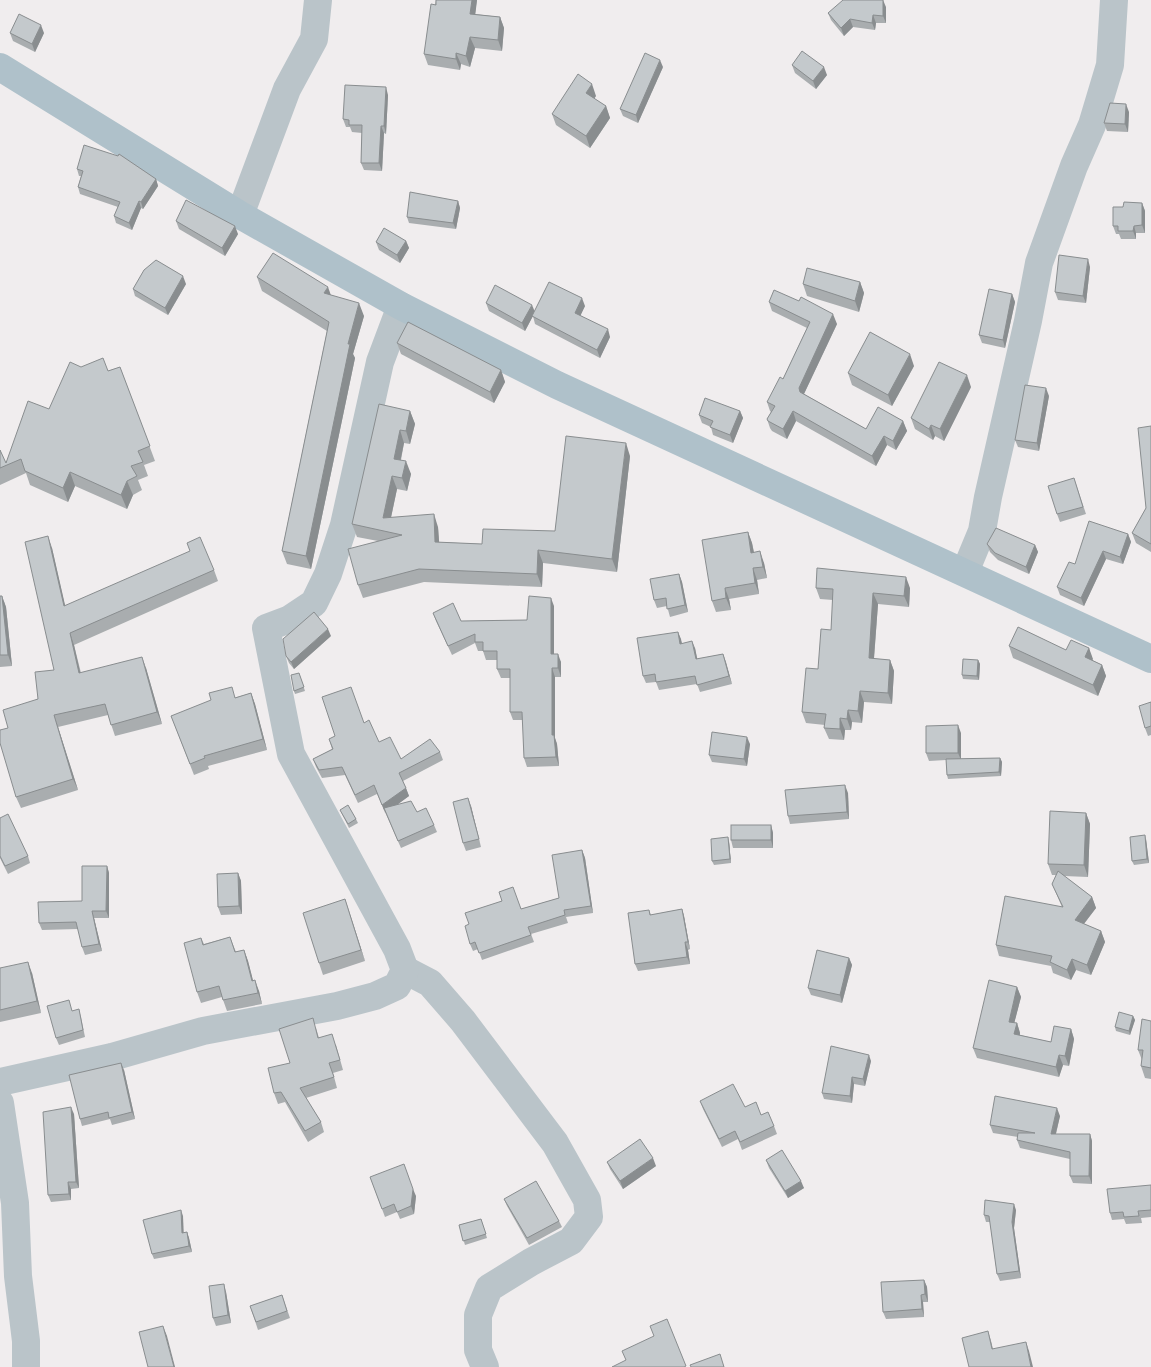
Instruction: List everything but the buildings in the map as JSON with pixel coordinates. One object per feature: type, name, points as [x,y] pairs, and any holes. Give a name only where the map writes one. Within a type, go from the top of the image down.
[{"type":"main road","points":[[0,67],[240,216],[402,306],[557,385],[1151,659]]},
{"type":"street","points":[[240,216],[287,89],[314,39],[318,0]]},
{"type":"street","points":[[965,572],[982,531],[1039,263],[1074,166],[1092,125],[1110,65],[1114,0]]},
{"type":"street","points":[[402,306],[380,362],[344,525],[328,574],[314,603],[290,619],[266,628],[291,754],[397,948],[405,970],[430,983],[463,1021],[555,1143],[587,1200],[589,1217],[571,1241],[531,1262],[489,1288],[478,1315],[478,1350],[484,1367]]},
{"type":"street","points":[[0,1082],[112,1057],[203,1030],[337,1006],[374,996],[397,986],[405,970]]},
{"type":"street","points":[[0,1103],[14,1203],[26,1367]]}]
